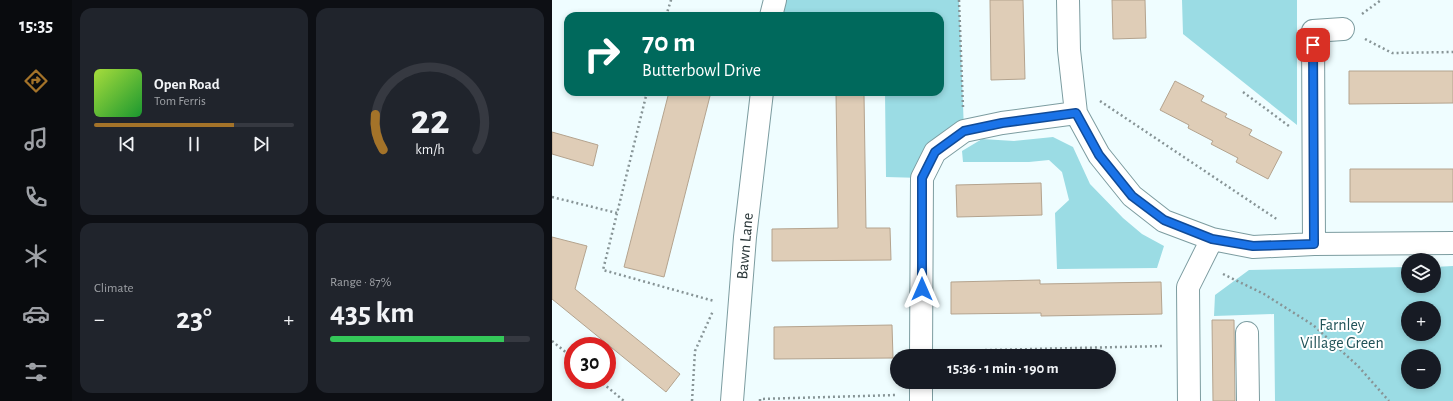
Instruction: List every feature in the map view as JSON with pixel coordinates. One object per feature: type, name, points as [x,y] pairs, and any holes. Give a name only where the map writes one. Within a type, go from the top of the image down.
[{"type":"street","points":[[772,12],[775,0]]},
{"type":"street","points":[[1068,0],[1069,50],[1076,113],[1099,155],[1132,196],[1164,220],[1212,239],[1253,246],[1453,243]]},
{"type":"street","points":[[1314,244],[1313,31],[1343,29]]},
{"type":"street","name":"Bawn Lane","points":[[732,401],[745,237],[762,96]]},
{"type":"street","points":[[922,349],[922,178],[935,152],[964,131],[1002,123],[1076,113]]},
{"type":"street","points":[[1189,401],[1188,288],[1212,239]]},
{"type":"street","points":[[1247,333],[1248,401]]},
{"type":"path","points":[[667,12],[671,0],[669,0]]},
{"type":"path","points":[[959,0],[964,131]]},
{"type":"path","points":[[1343,29],[1392,53],[1453,52]]},
{"type":"path","points":[[1073,82],[1282,223]]},
{"type":"path","points":[[1244,92],[1314,144]]},
{"type":"path","points":[[646,96],[603,270],[716,302]]},
{"type":"path","points":[[552,197],[617,213]]},
{"type":"path","points":[[1200,262],[1264,294],[1314,325],[1358,366],[1389,401]]},
{"type":"path","points":[[552,341],[564,351]]},
{"type":"path","points":[[1070,349],[1189,345]]},
{"type":"path","points":[[610,389],[624,401]]},
{"type":"path","points":[[760,401],[760,399],[921,392]]},
{"type":"green space","points":[[775,0],[959,0],[964,131],[922,178],[886,177],[885,96],[944,96],[944,12],[772,12]]},
{"type":"green space","points":[[1182,0],[1297,0],[1297,125],[1183,34]]},
{"type":"green space","points":[[1053,137],[1073,147],[1090,184],[1123,218],[1142,234],[1164,246],[1157,268],[1057,269],[1055,213],[1069,200],[1062,172],[1049,160],[1029,162],[963,162],[962,151],[982,139],[1014,141]]},
{"type":"green space","name":"Farnley Village Green","points":[[1453,266],[1453,401],[1275,401],[1274,314],[1214,316],[1215,295],[1249,270],[1401,267],[1401,293],[1441,293],[1441,267]]},
{"type":"building","points":[[990,0],[1023,0],[1025,79],[991,80]]},
{"type":"building","points":[[1112,0],[1145,0],[1146,38],[1113,39]]},
{"type":"building","points":[[1349,71],[1453,71],[1453,103],[1349,104]]},
{"type":"building","points":[[1175,81],[1204,96],[1201,101],[1227,114],[1225,117],[1252,130],[1249,135],[1282,152],[1268,179],[1236,162],[1238,158],[1211,144],[1213,141],[1188,128],[1189,125],[1160,110]]},
{"type":"building","points":[[668,96],[710,96],[664,277],[624,267]]},
{"type":"building","points":[[836,96],[864,96],[866,228],[890,228],[891,260],[772,261],[772,229],[838,228]]},
{"type":"building","points":[[552,132],[598,145],[593,166],[552,154]]},
{"type":"building","points":[[1350,169],[1453,169],[1453,202],[1350,202]]},
{"type":"building","points":[[1041,183],[1042,215],[957,217],[956,185]]},
{"type":"building","points":[[552,237],[587,246],[575,289],[680,374],[666,392],[616,351],[616,337],[599,337],[552,299]]},
{"type":"building","points":[[1040,280],[1040,284],[1161,282],[1162,314],[1041,316],[1041,313],[951,314],[951,282]]},
{"type":"building","points":[[1212,320],[1234,320],[1235,401],[1213,401]]},
{"type":"building","points":[[892,325],[893,349],[890,349],[890,358],[774,359],[774,327]]},
{"type":"route","points":[[922,289],[922,178],[935,152],[964,131],[1002,123],[1076,113],[1099,155],[1132,196],[1164,220],[1212,239],[1253,246],[1314,244],[1313,45]]}]
